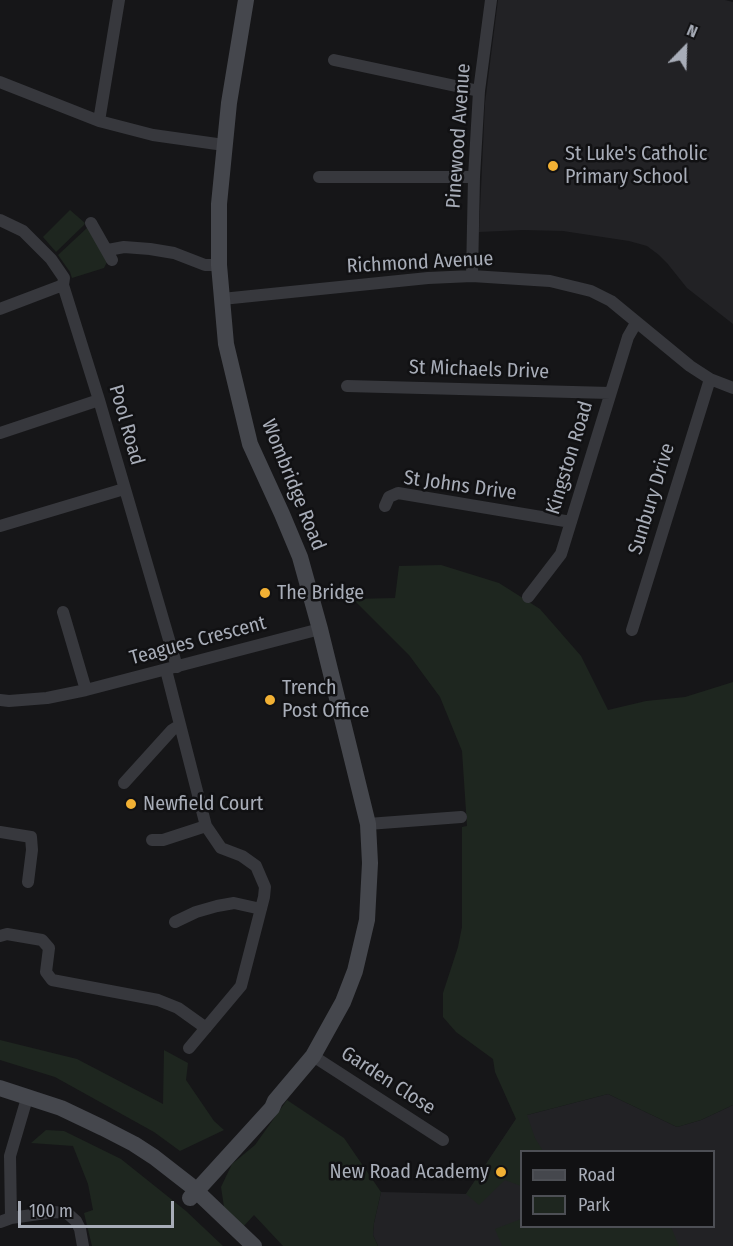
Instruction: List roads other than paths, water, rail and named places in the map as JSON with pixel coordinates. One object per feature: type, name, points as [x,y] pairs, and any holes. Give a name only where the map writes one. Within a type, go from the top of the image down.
[{"type":"street","points":[[99,121],[119,0]]},
{"type":"street","name":"Wombridge Road","points":[[190,1191],[224,1161],[272,1108],[275,1101],[313,1056],[343,1002],[355,971],[367,920],[370,863],[368,824],[320,629],[300,557],[250,444],[226,344],[219,265],[219,204],[229,103],[246,0]]},
{"type":"street","name":"Pinewood Avenue","points":[[472,276],[479,91],[491,0]]},
{"type":"street","points":[[334,60],[479,91]]},
{"type":"street","points":[[0,82],[99,121],[153,135],[224,145]]},
{"type":"street","points":[[319,177],[474,177]]},
{"type":"street","name":"Pool Road","points":[[0,220],[23,231],[51,259],[64,278],[63,285],[99,400],[172,668],[180,725],[206,826]]},
{"type":"street","points":[[91,223],[110,255],[124,247],[150,249],[174,253],[205,265],[219,265]]},
{"type":"street","name":"Richmond Avenue","points":[[222,299],[428,278],[472,276],[549,281],[591,291],[611,301],[690,366],[710,379],[733,388]]},
{"type":"street","points":[[0,309],[63,285]]},
{"type":"street","name":"Kingston Road","points":[[528,597],[561,554],[628,337],[636,322]]},
{"type":"street","name":"Sunbury Drive","points":[[632,630],[710,379]]},
{"type":"street","name":"St Michaels Drive","points":[[347,386],[610,393]]},
{"type":"street","points":[[0,433],[99,400]]},
{"type":"street","points":[[0,526],[124,489]]},
{"type":"street","name":"St Johns Drive","points":[[385,506],[389,497],[398,493],[571,522]]},
{"type":"street","points":[[63,612],[86,690]]},
{"type":"street","name":"Teagues Crescent","points":[[0,700],[47,698],[86,690],[320,629]]},
{"type":"street","points":[[124,783],[172,730],[180,725]]},
{"type":"street","points":[[368,824],[460,817]]},
{"type":"street","points":[[152,840],[163,840],[206,826],[220,848],[242,856],[256,866],[265,887],[241,986],[189,1048]]},
{"type":"street","points":[[0,832],[31,837],[32,850],[28,882]]},
{"type":"street","points":[[175,922],[195,912],[234,903],[261,909]]},
{"type":"street","points":[[0,936],[7,934],[42,940],[49,948],[45,972],[52,981],[158,1000],[178,1008],[206,1028]]},
{"type":"street","name":"Garden Close","points":[[313,1056],[442,1140]]},
{"type":"street","points":[[0,1088],[61,1108],[103,1128],[154,1157],[190,1191],[240,1246]]},
{"type":"street","points":[[0,1097],[91,1131],[116,1144],[214,1207],[254,1246]]},
{"type":"street","name":"Wombridge Road","points":[[190,1191],[267,1104],[275,1101]]},
{"type":"street","points":[[25,1105],[10,1156],[5,1220],[53,1212],[67,1213],[76,1221],[80,1229],[83,1246]]},
{"type":"street","points":[[214,1207],[215,1184],[224,1161]]},
{"type":"place","name":"St Luke's Catholic Primary School","points":[[553,166]]},
{"type":"place","name":"The Bridge","points":[[265,593]]},
{"type":"place","name":"Trench Post Office","points":[[270,700]]},
{"type":"place","name":"Newfield Court","points":[[131,804]]},
{"type":"place","name":"New Road Academy","points":[[501,1172]]}]
